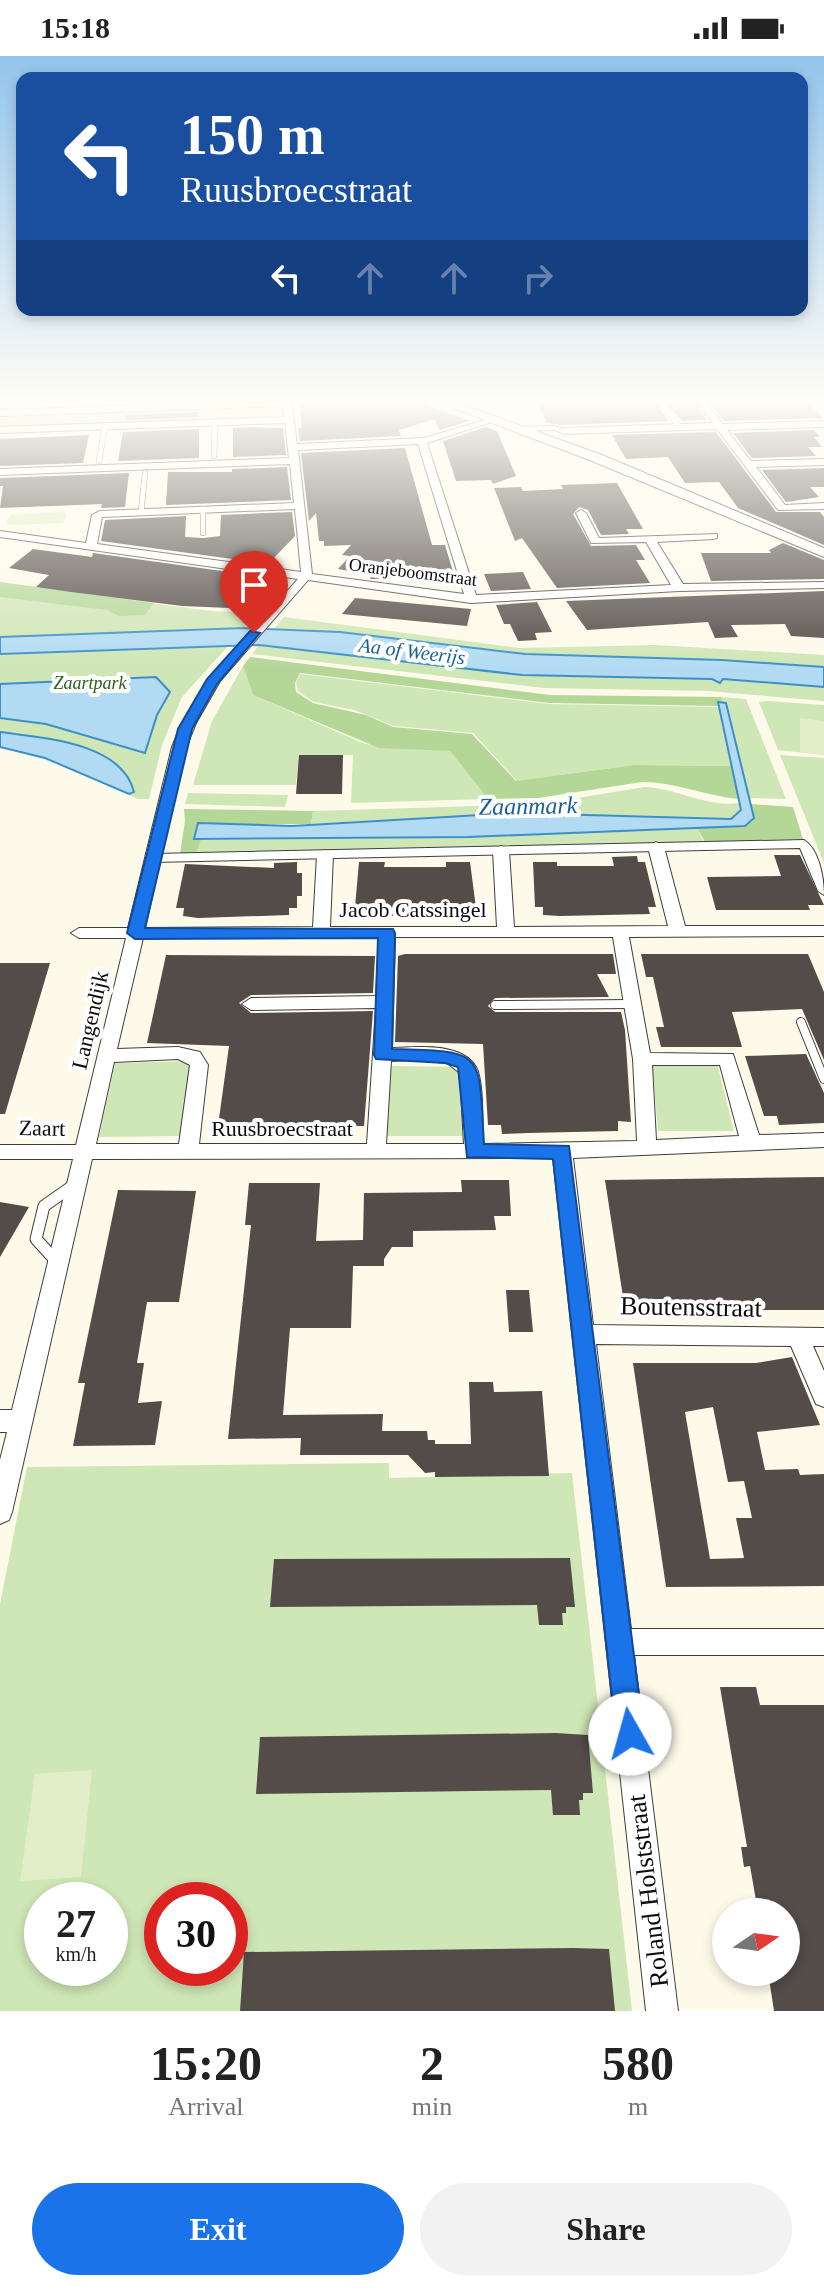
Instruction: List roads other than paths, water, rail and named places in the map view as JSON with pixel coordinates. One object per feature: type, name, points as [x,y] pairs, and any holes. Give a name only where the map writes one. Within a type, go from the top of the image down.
[{"type":"street","points":[[297,489],[307,564],[304,577]]},
{"type":"street","points":[[437,489],[471,599]]},
{"type":"street","points":[[674,489],[824,553]]},
{"type":"street","points":[[768,489],[782,508],[824,506]]},
{"type":"street","points":[[91,547],[97,515],[299,506]]},
{"type":"street","points":[[581,513],[595,541],[716,541],[704,523]]},
{"type":"street","name":"Oranjeboomstraat","points":[[0,534],[471,599],[679,588],[824,585]]},
{"type":"street","points":[[650,539],[679,588]]},
{"type":"street","name":"Langendijk","points":[[0,1512],[11,1421],[58,1263],[185,729],[211,682],[304,577]]},
{"type":"street","points":[[153,858],[804,844],[824,891]]},
{"type":"street","points":[[656,847],[678,932]]},
{"type":"street","name":"Jacob Catssingel","points":[[501,851],[506,933]]},
{"type":"street","name":"Jacob Catssingel","points":[[321,933],[325,855]]},
{"type":"street","name":"Jacob Catssingel","points":[[79,933],[824,931]]},
{"type":"street","points":[[620,932],[642,1059],[647,1148]]},
{"type":"street","name":"Ruusbroecstraat","points":[[376,1152],[386,1002],[387,933]]},
{"type":"street","points":[[251,1004],[386,1002]]},
{"type":"street","name":"Ruusbroecstraat","points":[[107,1056],[178,1053],[194,1057],[199,1065],[188,1152]]},
{"type":"street","points":[[383,1055],[447,1056],[464,1063],[469,1071],[474,1152]]},
{"type":"street","points":[[642,1059],[727,1059],[751,1143]]},
{"type":"street","name":"Ruusbroecstraat","points":[[84,1153],[562,1151],[824,1140]]},
{"type":"street","name":"Roland Holststraat","points":[[562,1151],[662,2011]]},
{"type":"street","name":"Zaart","points":[[0,1152],[84,1153]]},
{"type":"street","name":"Boutensstraat","points":[[584,1334],[824,1337]]},
{"type":"street","points":[[798,1337],[824,1397]]},
{"type":"street","points":[[619,1642],[824,1642]]},
{"type":"lane","points":[[141,512],[143,489]]},
{"type":"lane","points":[[203,509],[203,533]]},
{"type":"lane","points":[[495,1005],[633,1004]]},
{"type":"lane","points":[[801,1022],[824,1079]]},
{"type":"lane","points":[[58,1263],[36,1239],[44,1206],[77,1183]]},
{"type":"water","name":"Aa of Weerijs","points":[[244,628],[340,632],[525,654],[722,660],[824,667],[824,687],[723,679],[720,683],[712,679],[522,675],[259,645],[0,654],[0,637]]},
{"type":"water","points":[[156,677],[170,692],[157,715],[145,753],[46,724],[0,718],[0,684]]},
{"type":"water","points":[[718,702],[726,703],[754,818],[745,826],[468,837],[194,839],[198,823],[292,826],[514,813],[731,819],[741,810]]},
{"type":"water","points":[[0,732],[58,740],[97,753],[114,762],[127,775],[134,792],[129,794],[45,758],[0,747]]},
{"type":"park label","name":"Zaartpark","points":[[90,683]]},
{"type":"water label","name":"Zaanmark","points":[[528,806]]}]
